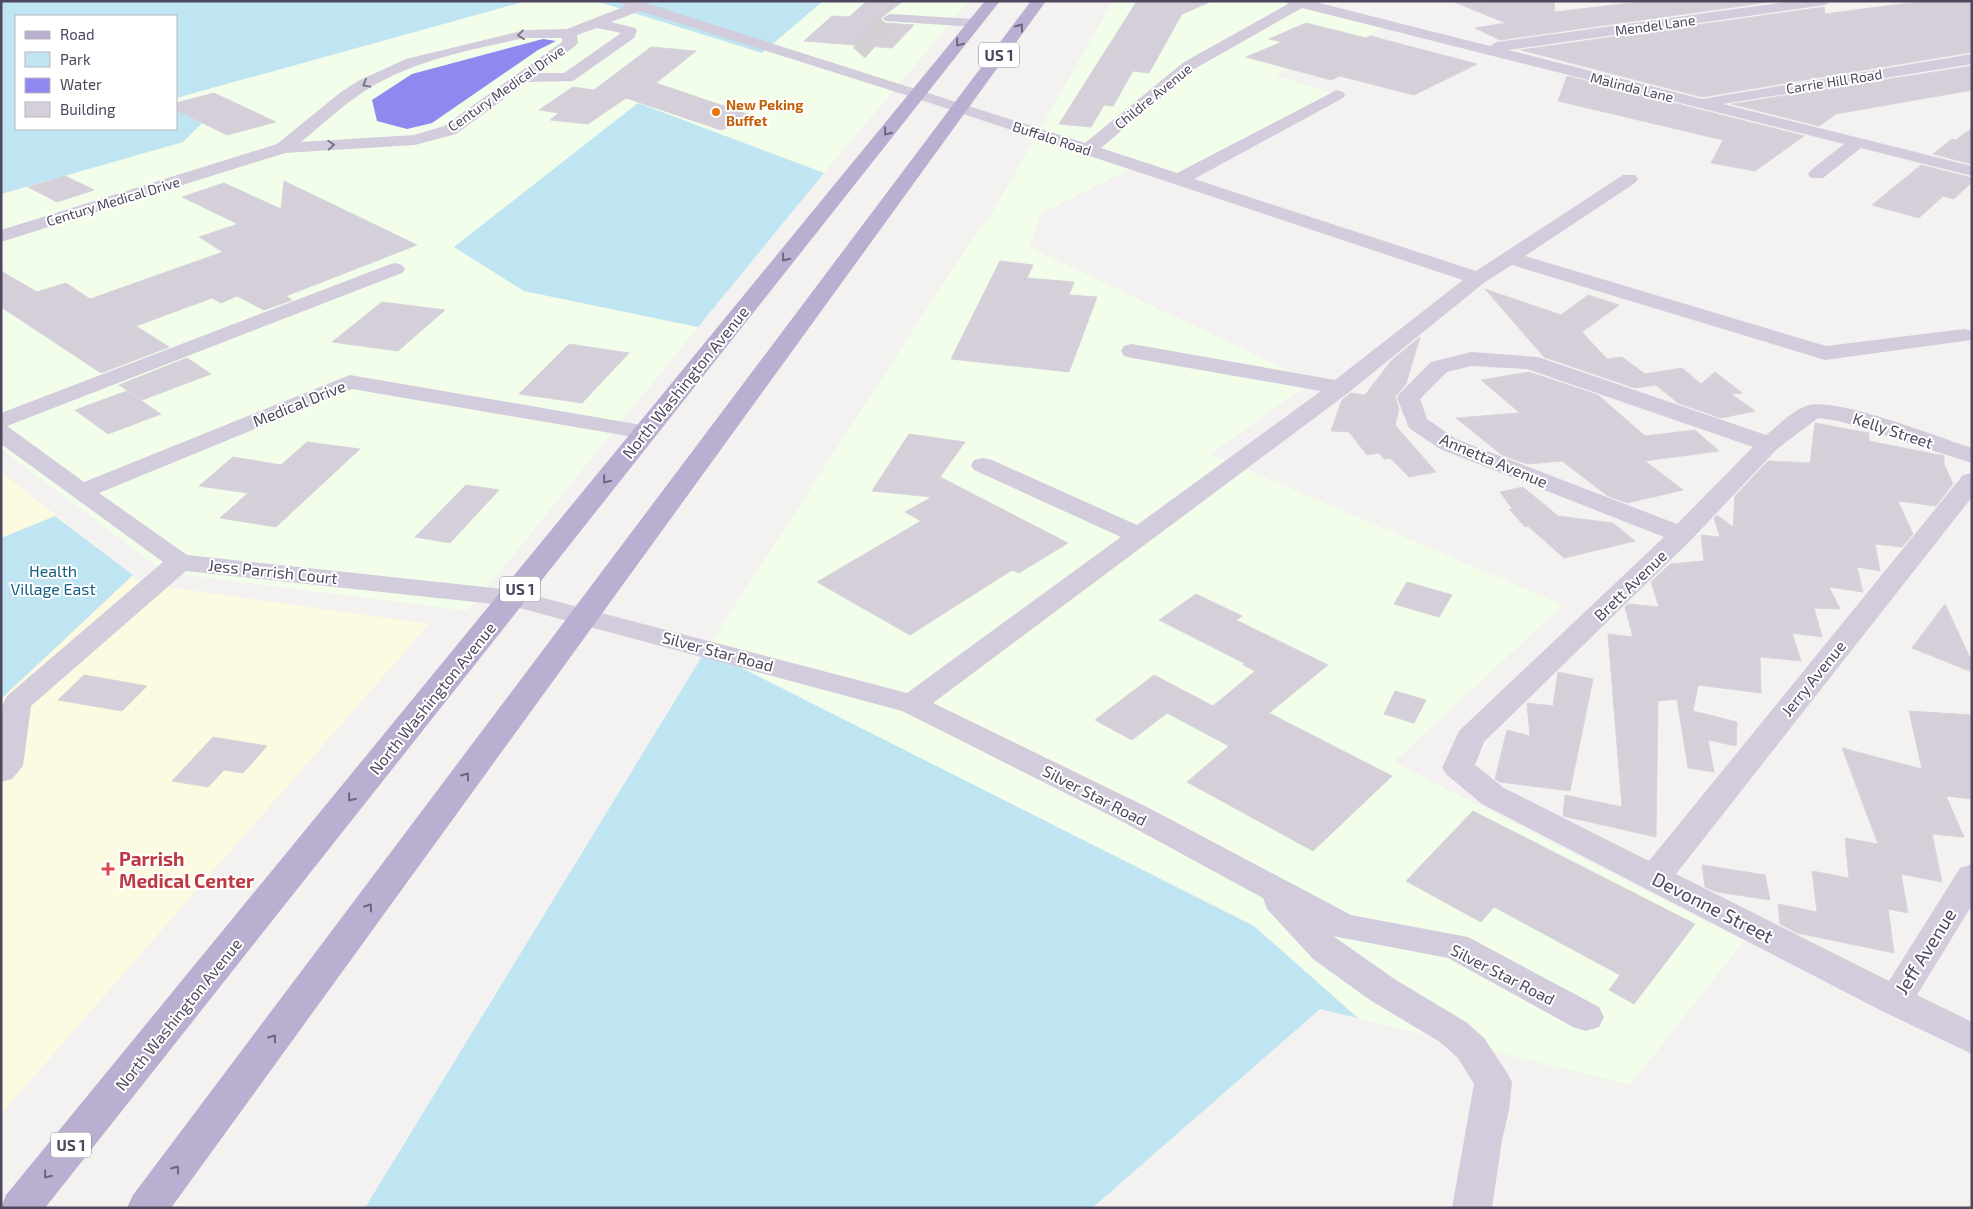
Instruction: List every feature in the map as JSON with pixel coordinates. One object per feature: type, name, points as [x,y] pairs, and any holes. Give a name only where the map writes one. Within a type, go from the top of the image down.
[{"type":"main road","name":"North Washington Avenue","points":[[20,1208],[993,1]]},
{"type":"main road","name":"US 1","points":[[147,1208],[1039,1]]},
{"type":"street","name":"Buffalo Road","points":[[624,1],[918,94],[1478,278]]},
{"type":"street","name":"Mendel Lane","points":[[1484,49],[1825,1]]},
{"type":"street","name":"Malinda Lane","points":[[1302,2],[1696,103],[1972,171]]},
{"type":"street","name":"Childre Avenue","points":[[1088,150],[1190,65],[1302,2]]},
{"type":"street","name":"Century Medical Drive","points":[[283,148],[364,84],[412,62],[525,34],[569,33],[640,6]]},
{"type":"street","points":[[911,20],[922,7]]},
{"type":"street","points":[[890,18],[975,23]]},
{"type":"street","points":[[525,77],[567,78],[629,35],[630,31],[596,23]]},
{"type":"street","name":"Century Medical Drive","points":[[1,236],[283,148],[415,140],[450,130],[570,43],[569,33]]},
{"type":"street","points":[[828,66],[851,56]]},
{"type":"street","name":"Carrie Hill Road","points":[[1696,103],[1972,59]]},
{"type":"street","points":[[1178,180],[1338,95]]},
{"type":"street","points":[[320,118],[374,143]]},
{"type":"street","points":[[1816,174],[1858,143]]},
{"type":"street","points":[[912,704],[1340,388],[1478,278],[1629,179]]},
{"type":"street","points":[[1511,258],[1825,353],[1964,335]]},
{"type":"street","points":[[1,421],[394,269]]},
{"type":"street","points":[[1132,351],[1340,388]]},
{"type":"street","name":"Annetta Avenue","points":[[1681,535],[1448,444],[1417,423],[1408,398],[1438,367],[1471,359],[1530,362],[1770,444]]},
{"type":"street","name":"Medical Drive","points":[[82,491],[350,382],[645,432]]},
{"type":"street","name":"Brett Avenue","points":[[1458,768],[1470,738],[1681,535],[1770,444],[1813,411]]},
{"type":"street","name":"Kelly Street","points":[[1813,411],[1842,414],[1972,456]]},
{"type":"street","name":"Jess Parrish Court","points":[[1,432],[180,562],[513,598],[584,616]]},
{"type":"street","points":[[983,465],[1139,536]]},
{"type":"street","name":"Jerry Avenue","points":[[1655,877],[1972,480]]},
{"type":"street","points":[[1,772],[7,766],[17,703],[180,562]]},
{"type":"street","name":"Silver Star Road","points":[[584,616],[912,704],[1136,815],[1343,926],[1456,946],[1586,1016]]},
{"type":"street","name":"Devonne Street","points":[[1458,768],[1492,796],[1972,1039]]},
{"type":"street","name":"Jeff Avenue","points":[[1894,1001],[1972,876]]},
{"type":"street","points":[[1262,883],[1326,950],[1383,990],[1453,1032],[1471,1048],[1493,1082],[1490,1110],[1482,1140],[1472,1208]]},
{"type":"shaded area","points":[[526,1],[596,1],[762,53],[823,1],[969,1],[824,173],[638,104],[454,247],[524,291],[698,327],[468,611],[165,572],[1,449],[1,194],[183,142],[178,97]]},
{"type":"shaded area","points":[[1113,1],[1280,1],[1384,28],[1274,75],[1335,94],[1168,181],[1137,166],[1041,213],[1029,247],[1312,382],[1210,454],[1563,605],[1394,762],[1744,941],[1630,1085],[1358,1018],[1254,926],[706,650],[976,233],[991,215]]},
{"type":"shaded area","name":"Parrish Medical Center","points":[[1,472],[133,575],[140,583],[429,624],[1,1114]]},
{"type":"green space","points":[[1,1],[526,1],[178,97],[178,15],[15,15],[15,130],[178,130],[178,110],[202,123],[183,142],[1,194]]},
{"type":"green space","points":[[596,1],[823,1],[762,53]]},
{"type":"green space","points":[[638,103],[824,173],[698,327],[524,291],[454,247]]},
{"type":"green space","name":"Health Village East","points":[[55,516],[133,575],[1,699],[1,538]]},
{"type":"green space","points":[[706,650],[1254,926],[1358,1018],[1320,1009],[1092,1208],[365,1208]]},
{"type":"water","points":[[543,39],[556,41],[538,50],[432,123],[407,129],[377,121],[372,100],[412,74]]},
{"type":"building","points":[[867,1],[903,1],[881,18],[881,22],[885,23],[914,25],[892,48],[804,41],[832,16],[849,17]]},
{"type":"building","points":[[1137,1],[1212,1],[1182,14],[1149,73],[1133,71],[1113,106],[1104,105],[1091,127],[1059,124]]},
{"type":"building","points":[[1554,1],[1555,12],[1647,1],[1777,1],[1500,40],[1475,28],[1506,23],[1454,2]]},
{"type":"building","points":[[1924,1],[1972,1],[1972,52],[1702,97],[1521,50],[1824,7],[1825,14]]},
{"type":"building","points":[[1306,23],[1366,38],[1370,36],[1477,64],[1414,95],[1340,76],[1331,80],[1246,57],[1282,42],[1269,39]]},
{"type":"building","points":[[651,47],[696,51],[656,83],[756,117],[721,130],[626,98],[588,124],[550,120],[559,113],[539,110],[573,87],[594,90]]},
{"type":"building","points":[[1972,66],[1972,90],[1836,114],[1819,126],[1732,104]]},
{"type":"building","points":[[1567,76],[1804,136],[1755,171],[1711,163],[1723,140],[1558,101]]},
{"type":"building","points":[[214,93],[276,122],[227,135],[178,111],[178,102]]},
{"type":"building","points":[[1972,128],[1972,164],[1933,154],[1952,139],[1956,140]]},
{"type":"building","points":[[1921,165],[1972,178],[1972,182],[1954,199],[1943,196],[1919,218],[1872,205]]},
{"type":"building","points":[[65,176],[94,190],[57,202],[28,187]]},
{"type":"building","points":[[284,181],[417,245],[286,296],[292,300],[264,310],[237,296],[221,303],[212,298],[136,326],[169,347],[101,373],[1,307],[1,271],[37,292],[66,283],[90,299],[223,252],[199,237],[238,224],[182,197],[224,183],[281,209]]},
{"type":"building","points":[[1000,261],[1033,265],[1027,278],[1074,282],[1069,295],[1097,297],[1069,372],[951,359]]},
{"type":"building","points":[[1485,289],[1561,315],[1588,295],[1619,305],[1582,332],[1607,359],[1622,357],[1645,374],[1682,368],[1701,384],[1715,372],[1742,393],[1731,394],[1755,411],[1721,418],[1678,403],[1656,385],[1635,388],[1544,357]]},
{"type":"building","points":[[382,302],[445,310],[398,351],[332,342]]},
{"type":"building","points":[[1420,337],[1406,384],[1395,397],[1399,409],[1395,425],[1436,472],[1409,477],[1390,458],[1384,459],[1379,453],[1367,455],[1349,432],[1331,431],[1342,400],[1351,393],[1365,395],[1391,361]]},
{"type":"building","points":[[569,344],[629,353],[582,403],[519,394]]},
{"type":"building","points":[[187,358],[211,374],[142,400],[119,385]]},
{"type":"building","points":[[1529,372],[1598,395],[1645,436],[1695,430],[1719,451],[1645,461],[1683,490],[1627,503],[1608,496],[1562,461],[1527,464],[1502,455],[1456,418],[1520,413],[1481,380]]},
{"type":"building","points":[[127,391],[161,414],[108,434],[75,410]]},
{"type":"building","points":[[1815,423],[1869,433],[1869,441],[1944,456],[1944,464],[1953,484],[1936,506],[1898,501],[1913,534],[1902,547],[1875,544],[1880,571],[1857,567],[1863,592],[1829,587],[1840,609],[1814,608],[1822,637],[1792,633],[1801,661],[1760,657],[1761,693],[1698,685],[1693,711],[1737,722],[1736,746],[1708,740],[1714,772],[1688,768],[1677,699],[1658,701],[1656,837],[1563,816],[1565,795],[1622,807],[1608,634],[1633,637],[1625,607],[1628,604],[1659,607],[1651,582],[1670,564],[1704,561],[1701,535],[1720,537],[1714,518],[1717,515],[1733,527],[1735,496],[1768,461],[1810,463]]},
{"type":"building","points":[[909,434],[965,442],[940,477],[1068,543],[1019,573],[1012,570],[910,635],[817,582],[921,521],[905,512],[932,497],[872,491]]},
{"type":"building","points":[[307,442],[360,449],[276,527],[220,518],[248,493],[199,486],[233,457],[281,465]]},
{"type":"building","points":[[466,485],[499,490],[450,543],[415,537]]},
{"type":"building","points":[[1523,487],[1558,516],[1613,523],[1635,541],[1564,558],[1528,526],[1525,527],[1509,509],[1513,510],[1500,492]]},
{"type":"building","points":[[1407,582],[1452,595],[1439,617],[1394,604]]},
{"type":"building","points":[[1196,594],[1242,616],[1236,620],[1328,665],[1269,713],[1392,776],[1313,851],[1187,782],[1229,746],[1167,713],[1132,740],[1095,720],[1154,675],[1213,706],[1255,671],[1243,665],[1246,664],[1159,620]]},
{"type":"building","points":[[1945,604],[1972,662],[1972,672],[1912,648]]},
{"type":"building","points":[[1558,672],[1593,679],[1570,791],[1500,782],[1495,779],[1507,730],[1530,736],[1527,703],[1553,706]]},
{"type":"building","points":[[84,675],[147,686],[122,711],[58,700]]},
{"type":"building","points":[[1395,691],[1426,700],[1414,723],[1384,714]]},
{"type":"building","points":[[1909,711],[1972,715],[1972,799],[1946,796],[1964,837],[1932,834],[1942,882],[1901,874],[1908,913],[1888,909],[1894,953],[1797,933],[1780,924],[1778,904],[1817,912],[1812,871],[1849,878],[1845,838],[1878,844],[1842,748],[1922,769]]},
{"type":"building","points":[[213,737],[267,746],[243,773],[224,770],[208,787],[172,781]]},
{"type":"building","points":[[1473,811],[1695,924],[1634,1004],[1609,990],[1620,975],[1494,907],[1481,922],[1406,881]]},
{"type":"building","points":[[1702,865],[1765,875],[1770,900],[1717,892],[1705,887]]},
{"type":"tunnel","points":[[859,53],[890,18]]},
{"type":"place","name":"New Peking Buffet","points":[[716,112]]},
{"type":"place","name":"Parrish Medical Center","points":[[108,869]]}]
